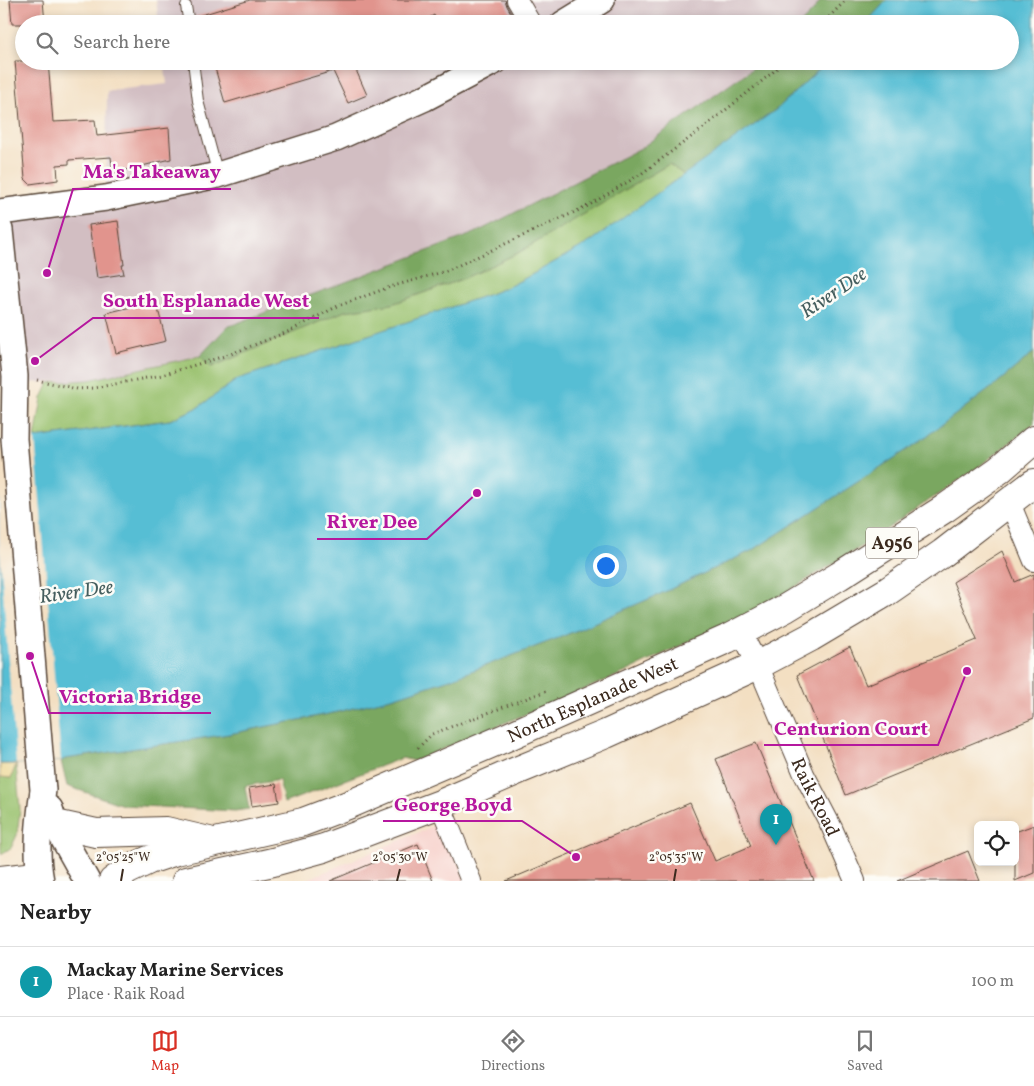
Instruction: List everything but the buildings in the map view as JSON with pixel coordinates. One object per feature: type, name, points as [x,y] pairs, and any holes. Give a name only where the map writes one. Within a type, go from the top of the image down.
[{"type":"main road","name":"North Esplanade West","points":[[113,881],[128,870],[149,860],[176,851],[303,822],[348,805],[507,737],[727,639],[786,608],[944,509],[999,470],[1034,440]]},
{"type":"main road","name":"North Esplanade West","points":[[186,881],[273,862],[324,848],[440,804],[606,734],[758,665],[812,637],[885,593],[943,553],[1034,483]]},
{"type":"main road","points":[[55,824],[96,833],[166,831],[216,842]]},
{"type":"street","points":[[517,0],[526,15]]},
{"type":"street","points":[[578,15],[602,0]]},
{"type":"street","points":[[0,212],[106,198],[218,175],[336,138],[425,98],[478,70]]},
{"type":"street","points":[[0,230],[15,376],[14,439],[43,790],[38,833],[39,875],[27,873],[0,876]]},
{"type":"street","points":[[1010,503],[1034,561]]},
{"type":"street","name":"Raik Road","points":[[741,632],[758,665],[804,774],[832,828],[854,881]]},
{"type":"street","points":[[43,790],[55,824],[81,877]]},
{"type":"street","points":[[440,804],[471,881]]},
{"type":"lane","points":[[186,6],[188,15]]},
{"type":"lane","points":[[194,70],[198,101],[218,175]]},
{"type":"path","points":[[831,15],[846,0]]},
{"type":"path","points":[[15,376],[76,389],[94,388],[162,375],[228,355],[290,331],[338,306],[390,287],[446,272],[586,207],[641,174],[702,129],[775,70]]},
{"type":"path","points":[[414,752],[432,734],[550,689]]},
{"type":"shaded area","points":[[156,0],[821,0],[809,15],[158,15]]},
{"type":"shaded area","points":[[165,70],[750,70],[641,148],[475,233],[227,327],[200,356],[89,380],[0,384],[0,212],[106,190],[107,91],[167,84]]},
{"type":"shaded area","points":[[443,822],[466,881],[303,881]]},
{"type":"green space","points":[[821,0],[887,0],[873,15],[809,15]]},
{"type":"green space","points":[[818,70],[777,109],[684,175],[669,164],[518,253],[465,278],[392,304],[345,311],[211,367],[200,356],[227,327],[475,233],[641,148],[749,71]]},
{"type":"green space","points":[[669,164],[684,175],[590,242],[512,285],[238,379],[197,408],[170,420],[35,438],[42,398],[49,383],[89,380],[200,356],[212,367],[345,311],[392,304],[465,278],[518,253]]},
{"type":"green space","points":[[1034,352],[1034,424],[977,468],[859,548],[765,605],[626,672],[414,761],[402,758],[284,803],[279,780],[245,786],[249,809],[235,811],[123,805],[67,786],[61,761],[65,759],[229,734],[338,712],[395,697],[450,679],[561,637],[658,595],[753,550],[916,444],[991,388]]},
{"type":"green space","points":[[16,764],[20,810],[17,835],[11,848],[1,854],[0,777],[11,778]]},
{"type":"sand","points":[[0,764],[16,764],[11,778],[0,777]]},
{"type":"water","points":[[887,0],[1034,0],[1034,352],[991,388],[916,444],[753,550],[658,595],[561,637],[450,679],[395,697],[338,712],[229,734],[61,761],[0,764],[0,441],[170,420],[197,408],[238,379],[512,285],[590,242],[777,109],[818,70],[1019,70],[1019,15],[873,15]]},
{"type":"pier","points":[[35,438],[61,761],[16,764],[0,552],[0,441]]},
{"type":"place","name":"Ma's Takeaway","points":[[47,273]]},
{"type":"place","name":"South Esplanade West","points":[[35,361]]},
{"type":"place","name":"River Dee","points":[[477,493]]},
{"type":"place","name":"Victoria Bridge","points":[[30,656]]},
{"type":"place","name":"Centurion Court","points":[[967,671]]},
{"type":"place","name":"Mackay Marine Services","points":[[776,845]]},
{"type":"place","name":"George Boyd","points":[[576,857]]}]
